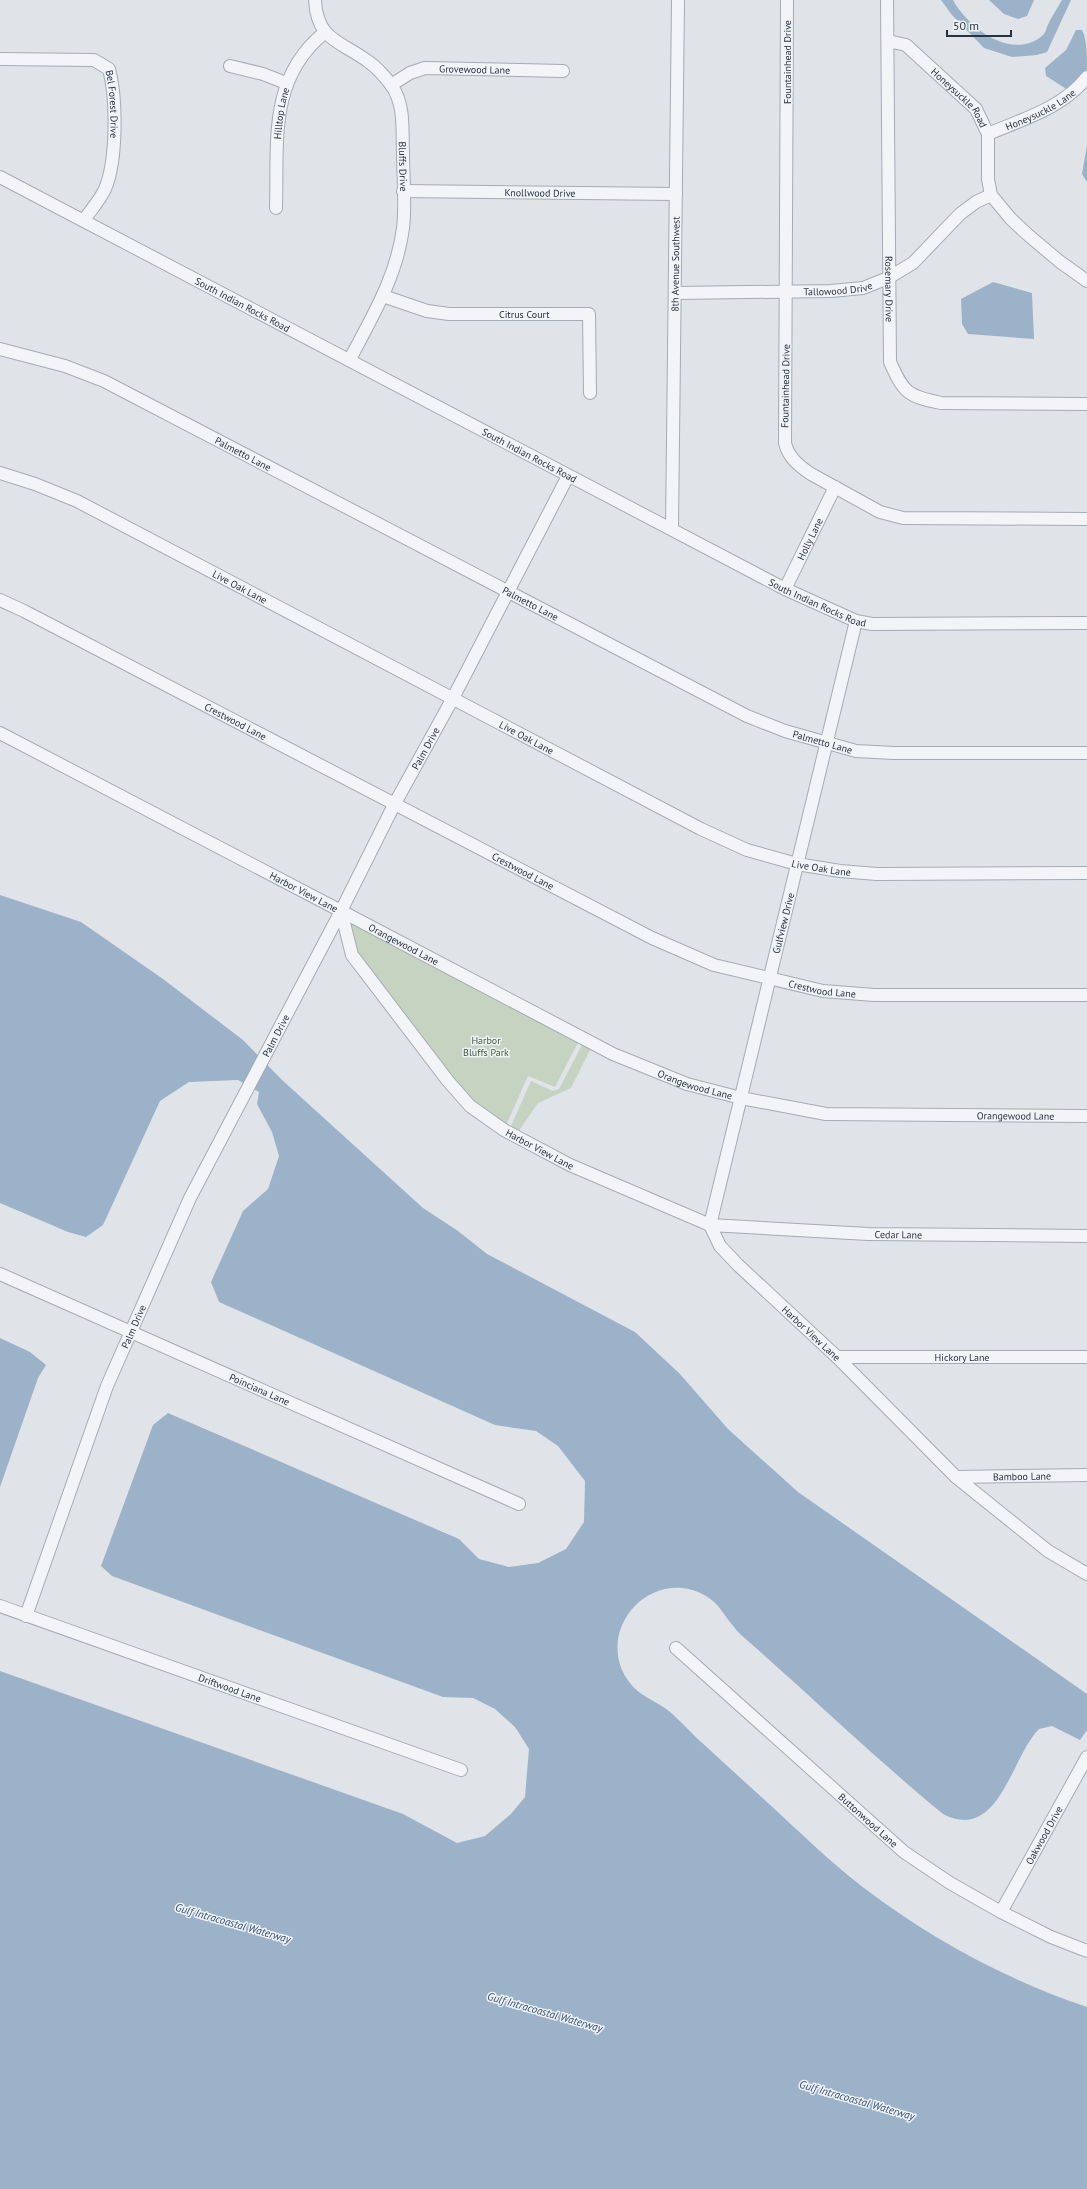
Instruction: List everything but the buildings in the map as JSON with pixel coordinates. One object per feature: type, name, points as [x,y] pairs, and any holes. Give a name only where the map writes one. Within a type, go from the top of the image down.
[{"type":"street","points":[[315,0],[317,18],[324,33]]},
{"type":"street","name":"8th Avenue Southwest","points":[[672,528],[676,293],[678,0]]},
{"type":"street","name":"Fountainhead Drive","points":[[787,0],[787,453],[802,468],[835,488],[880,512],[903,518],[1087,519]]},
{"type":"street","name":"Rosemary Drive","points":[[887,0],[888,278],[890,362],[901,386],[910,394],[941,404],[1087,404]]},
{"type":"street","name":"Hilltop Lane","points":[[276,208],[278,130],[286,83],[302,55],[310,45],[324,33]]},
{"type":"street","name":"Bluffs Drive","points":[[324,33],[369,62],[391,85],[402,105],[403,228],[397,259],[383,296],[350,359]]},
{"type":"street","name":"Honeysuckle Road","points":[[888,41],[906,45],[976,109],[988,134],[988,179],[992,195]]},
{"type":"street","name":"Bel Forest Drive","points":[[0,60],[94,60],[109,69],[114,87],[112,167],[104,190],[84,220]]},
{"type":"street","points":[[230,66],[263,74],[286,83]]},
{"type":"street","name":"Grovewood Lane","points":[[391,85],[410,73],[425,68],[563,71]]},
{"type":"street","name":"Honeysuckle Lane","points":[[988,134],[1052,107],[1078,89],[1087,77]]},
{"type":"street","name":"South Indian Rocks Road","points":[[0,177],[350,359],[568,476],[672,528],[785,589],[856,621],[872,624],[1087,623]]},
{"type":"street","name":"Knollwood Drive","points":[[403,191],[676,194]]},
{"type":"street","points":[[992,195],[1027,234],[1059,261],[1087,281]]},
{"type":"street","name":"Tallowood Drive","points":[[676,293],[831,291],[863,288],[888,278],[913,264],[960,214],[976,202],[992,195]]},
{"type":"street","name":"Citrus Court","points":[[383,296],[427,311],[449,314],[589,314],[590,393]]},
{"type":"street","name":"Palmetto Lane","points":[[0,349],[65,366],[104,381],[747,716],[827,744],[856,751],[894,753],[1087,753]]},
{"type":"street","name":"Live Oak Lane","points":[[0,473],[35,484],[77,501],[701,829],[747,850],[797,864],[877,874],[1087,873]]},
{"type":"street","name":"Palm Drive","points":[[26,1616],[80,1459],[130,1332],[190,1198],[341,911],[394,804],[453,698],[568,476]]},
{"type":"street","name":"Holly Lane","points":[[785,589],[835,488]]},
{"type":"street","name":"Crestwood Lane","points":[[0,600],[24,611],[652,938],[714,965],[823,991],[874,995],[1087,995]]},
{"type":"street","name":"Gulfview Drive","points":[[710,1225],[856,621]]},
{"type":"street","name":"Harbor View Lane","points":[[0,733],[341,911],[352,955],[448,1081],[470,1106],[504,1130],[570,1165],[710,1225],[720,1246],[738,1265],[837,1357],[956,1477],[1048,1551],[1087,1574]]},
{"type":"street","name":"Orangewood Lane","points":[[341,911],[613,1054],[687,1084],[741,1098],[798,1110],[858,1116],[1087,1116]]},
{"type":"street","name":"Cedar Lane","points":[[710,1225],[868,1234],[1087,1236]]},
{"type":"street","name":"Poinciana Lane","points":[[0,1274],[519,1504]]},
{"type":"street","name":"Hickory Lane","points":[[837,1357],[1087,1358]]},
{"type":"street","name":"Bamboo Lane","points":[[956,1477],[1087,1475]]},
{"type":"street","name":"Driftwood Lane","points":[[0,1606],[461,1770]]},
{"type":"street","name":"Buttonwood Lane","points":[[676,1648],[904,1852],[950,1883],[1001,1912],[1051,1937],[1087,1951]]},
{"type":"street","name":"Oakwood Drive","points":[[1001,1912],[1087,1757]]},
{"type":"green space","name":"Harbor Bluffs Park","points":[[341,911],[581,1037],[555,1087],[528,1076],[504,1130],[470,1106],[352,955]]},
{"type":"green space","points":[[583,1043],[591,1048],[571,1088],[538,1103],[518,1132],[510,1128],[531,1081],[553,1091],[559,1089]]},
{"type":"water","points":[[941,0],[953,0],[969,21],[992,38],[1005,43],[1018,45],[1031,42],[1043,35],[1062,0],[1071,0],[1047,52],[1037,55],[1012,57],[984,48],[952,15]]},
{"type":"water","points":[[989,0],[1034,0],[1027,16],[1018,19],[1004,14]]},
{"type":"water","points":[[1076,30],[1082,30],[1084,34],[1087,68],[1074,86],[1068,90],[1046,76],[1045,68],[1066,50]]},
{"type":"water","points":[[1087,145],[1087,182],[1082,174]]},
{"type":"water","points":[[993,282],[1032,293],[1034,339],[968,334],[962,324],[961,299]]},
{"type":"water","name":"Gulf Intracoastal Waterway","points":[[0,895],[81,922],[163,979],[243,1040],[282,1080],[423,1208],[458,1231],[487,1254],[635,1332],[680,1374],[728,1429],[798,1492],[1087,1694],[1087,1730],[1080,1740],[1052,1726],[1039,1729],[1029,1742],[1002,1793],[991,1807],[978,1817],[962,1820],[943,1814],[894,1772],[739,1633],[718,1606],[706,1596],[686,1589],[667,1589],[649,1595],[634,1607],[624,1622],[618,1640],[619,1660],[630,1684],[642,1694],[670,1712],[853,1880],[890,1907],[943,1941],[999,1971],[1087,2007],[1087,2189],[0,2189],[0,1671],[403,1814],[457,1843],[485,1836],[511,1814],[525,1797],[529,1749],[515,1727],[495,1709],[473,1698],[443,1697],[112,1576],[101,1566],[153,1425],[168,1413],[459,1539],[479,1559],[509,1567],[538,1563],[566,1549],[584,1522],[585,1481],[558,1446],[536,1431],[495,1425],[219,1302],[211,1282],[243,1211],[268,1189],[279,1156],[272,1132],[257,1104],[259,1092],[238,1080],[189,1082],[160,1101],[103,1225],[86,1237],[68,1232],[0,1203]]},
{"type":"water","points":[[0,1338],[30,1352],[46,1365],[38,1378],[0,1487]]}]
